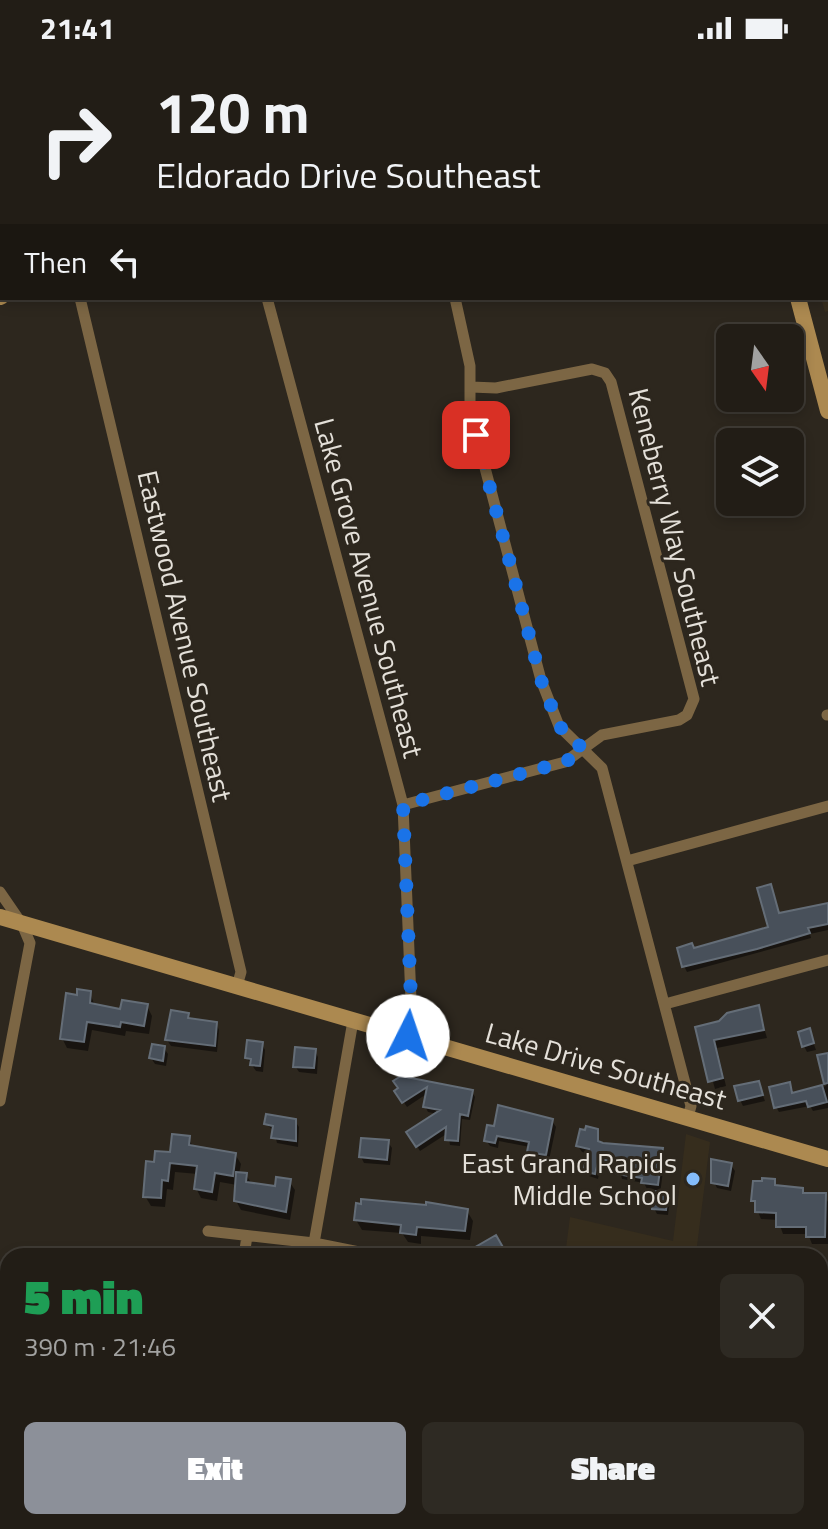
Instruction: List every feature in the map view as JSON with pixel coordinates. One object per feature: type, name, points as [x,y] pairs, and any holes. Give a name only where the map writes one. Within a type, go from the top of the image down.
[{"type":"main road","points":[[799,300],[828,411]]},
{"type":"main road","name":"Lake Drive Southeast","points":[[0,917],[828,1159]]},
{"type":"street","name":"Eastwood Avenue Southeast","points":[[80,300],[241,972],[237,986]]},
{"type":"street","name":"Lake Grove Avenue Southeast","points":[[268,300],[403,805],[412,1024],[408,1036]]},
{"type":"street","points":[[456,300],[466,338],[470,411],[541,680],[559,726],[602,768],[691,1106],[688,1117]]},
{"type":"street","name":"Keneberry Way Southeast","points":[[471,387],[496,388],[592,369],[605,373],[611,382],[691,683],[693,708],[679,720],[602,735],[584,750]]},
{"type":"street","points":[[403,805],[565,762],[584,750]]},
{"type":"street","points":[[627,861],[828,806]]},
{"type":"street","points":[[0,892],[22,924],[30,943],[0,1101]]},
{"type":"street","points":[[665,1004],[828,960]]},
{"type":"street","points":[[314,1243],[353,1021]]},
{"type":"street","points":[[208,1231],[339,1248]]},
{"type":"street","points":[[245,1248],[247,1236]]},
{"type":"shaded area","points":[[822,300],[828,300],[828,311],[825,312]]},
{"type":"shaded area","name":"East Grand Rapids Middle School","points":[[686,1134],[710,1142],[697,1246],[706,1248],[566,1248],[570,1217],[673,1241]]},
{"type":"building","points":[[771,884],[779,913],[828,903],[828,924],[808,928],[810,933],[757,949],[682,967],[677,948],[692,943],[694,948],[768,927],[757,888]]},
{"type":"building","points":[[77,989],[91,991],[90,1003],[120,1009],[122,1000],[148,1004],[144,1026],[121,1022],[120,1027],[87,1022],[84,1042],[60,1039],[66,993],[77,995]]},
{"type":"building","points":[[759,1005],[764,1030],[714,1040],[723,1078],[708,1082],[695,1027],[719,1021],[727,1013]]},
{"type":"building","points":[[171,1010],[189,1013],[188,1018],[217,1022],[215,1046],[165,1040]]},
{"type":"building","points":[[810,1028],[814,1043],[802,1047],[798,1032]]},
{"type":"building","points":[[247,1040],[263,1042],[260,1066],[250,1065],[251,1059],[245,1058]]},
{"type":"building","points":[[152,1044],[165,1046],[163,1061],[149,1058]]},
{"type":"building","points":[[295,1047],[316,1049],[314,1068],[293,1067]]},
{"type":"building","points":[[828,1053],[828,1083],[824,1084],[817,1055]]},
{"type":"building","points":[[401,1076],[473,1090],[468,1116],[460,1114],[458,1141],[445,1140],[446,1127],[416,1147],[406,1132],[440,1110],[423,1107],[427,1087],[402,1103],[394,1091],[398,1088],[393,1081]]},
{"type":"building","points":[[759,1081],[763,1095],[738,1101],[734,1086]]},
{"type":"building","points":[[790,1082],[792,1093],[822,1085],[827,1102],[808,1107],[806,1101],[774,1108],[769,1087]]},
{"type":"building","points":[[498,1105],[553,1119],[546,1155],[527,1152],[529,1142],[497,1136],[495,1143],[484,1141],[487,1125],[494,1126]]},
{"type":"building","points":[[266,1114],[296,1119],[296,1141],[271,1138],[273,1126],[264,1124]]},
{"type":"building","points":[[586,1126],[598,1129],[598,1141],[603,1143],[663,1148],[658,1185],[641,1183],[642,1178],[616,1174],[618,1163],[599,1159],[595,1174],[583,1171],[589,1149],[576,1146],[580,1129],[585,1130]]},
{"type":"building","points":[[172,1134],[190,1136],[189,1145],[236,1153],[233,1176],[215,1173],[212,1192],[194,1189],[197,1166],[170,1163],[168,1181],[162,1180],[161,1198],[143,1197],[146,1161],[154,1162],[155,1151],[170,1152]]},
{"type":"building","points":[[361,1138],[389,1140],[387,1160],[359,1157]]},
{"type":"building","points":[[711,1159],[732,1163],[728,1186],[711,1183]]},
{"type":"building","points":[[236,1172],[247,1173],[246,1182],[275,1186],[276,1177],[291,1179],[286,1212],[234,1201]]},
{"type":"building","points":[[762,1178],[775,1179],[775,1185],[803,1188],[803,1193],[826,1193],[825,1237],[806,1237],[806,1227],[776,1227],[776,1213],[755,1212],[755,1201],[751,1201],[753,1181],[762,1181]]},
{"type":"building","points":[[653,1191],[668,1192],[666,1210],[652,1209]]},
{"type":"building","points":[[361,1199],[426,1205],[426,1202],[468,1209],[465,1231],[417,1227],[416,1235],[400,1233],[401,1225],[354,1220],[356,1203],[361,1204]]},
{"type":"building","points":[[496,1235],[503,1248],[474,1248]]},
{"type":"place","name":"East Grand Rapids Middle School","points":[[693,1179]]},
{"type":"route","points":[[408,1036],[412,1024],[403,805],[565,762],[584,750],[559,726],[541,680],[476,435]]}]
